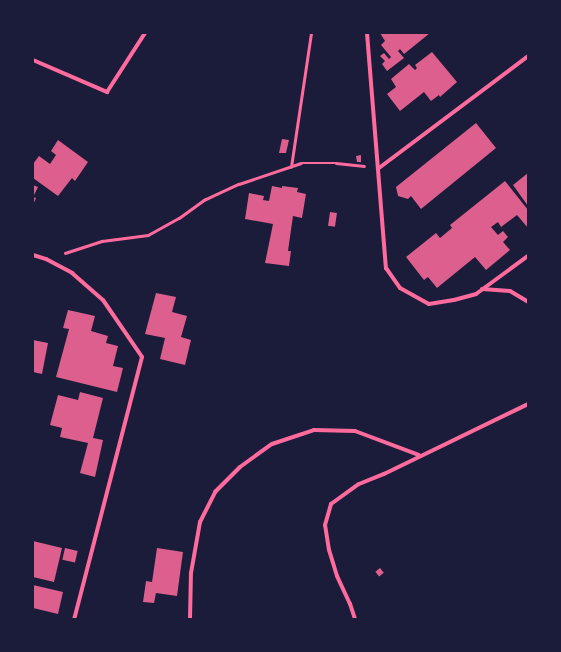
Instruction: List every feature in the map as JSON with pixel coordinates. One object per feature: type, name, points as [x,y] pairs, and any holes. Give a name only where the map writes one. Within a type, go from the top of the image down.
[{"type":"street","points":[[33,60],[107,92],[145,33]]},
{"type":"street","points":[[366,33],[379,168],[386,268],[400,288],[430,304],[468,296],[476,294],[528,256]]},
{"type":"street","points":[[379,168],[528,56]]},
{"type":"street","points":[[33,255],[46,259],[72,273],[103,300],[142,357],[74,619]]},
{"type":"street","points":[[482,289],[510,291],[528,302]]},
{"type":"street","points":[[354,619],[350,604],[337,576],[329,550],[325,525],[331,504],[359,484],[384,474],[419,455],[449,443],[528,404]]},
{"type":"street","points":[[190,619],[191,573],[200,522],[215,492],[240,467],[272,444],[314,430],[354,431],[419,455]]},
{"type":"path","points":[[291,167],[311,33]]},
{"type":"path","points":[[46,259],[102,240],[148,235],[179,218],[204,200],[239,184],[301,163],[336,163],[379,168]]},
{"type":"building","points":[[380,33],[430,33],[404,54],[400,49],[398,51],[404,58],[387,71],[382,64],[385,61],[380,56],[384,53],[389,59],[391,57],[381,45],[385,41]]},
{"type":"building","points":[[432,52],[457,82],[440,97],[439,95],[431,101],[424,92],[400,111],[387,94],[396,87],[391,79],[409,64],[415,70],[417,68],[415,65]]},
{"type":"building","points":[[476,123],[496,148],[421,209],[411,196],[408,199],[398,196],[396,187]]},
{"type":"building","points":[[282,139],[289,140],[286,153],[279,153]]},
{"type":"building","points":[[58,140],[88,162],[75,181],[72,178],[58,196],[33,178],[33,164],[39,156],[50,164],[56,155],[51,151]]},
{"type":"building","points":[[361,155],[361,162],[357,162],[356,156]]},
{"type":"building","points":[[528,173],[528,206],[513,185]]},
{"type":"building","points":[[505,181],[528,210],[528,228],[517,215],[501,227],[498,222],[491,227],[498,235],[503,231],[508,237],[503,242],[510,250],[486,270],[475,257],[437,288],[428,277],[424,280],[406,257],[436,233],[440,238],[452,228],[450,225]]},
{"type":"building","points":[[33,185],[38,187],[33,197]]},
{"type":"building","points":[[272,186],[282,188],[282,186],[298,188],[297,192],[306,194],[302,218],[293,216],[288,251],[291,251],[289,266],[265,263],[273,224],[245,219],[249,193],[264,196],[263,200],[269,201]]},
{"type":"building","points":[[33,197],[36,198],[33,205]]},
{"type":"building","points":[[330,212],[337,213],[335,227],[328,226]]},
{"type":"building","points":[[156,293],[176,297],[172,312],[187,316],[181,337],[191,340],[185,365],[160,359],[165,338],[145,334]]},
{"type":"building","points":[[68,310],[95,316],[91,331],[108,336],[106,343],[118,346],[113,366],[123,368],[117,392],[56,377],[69,329],[63,328]]},
{"type":"building","points":[[33,340],[48,343],[42,374],[33,372]]},
{"type":"building","points":[[80,392],[103,398],[93,438],[103,440],[95,477],[80,473],[88,443],[60,437],[62,428],[50,425],[58,395],[78,400]]},
{"type":"building","points":[[33,541],[62,548],[54,582],[33,577]]},
{"type":"building","points":[[65,548],[78,551],[75,563],[62,560]]},
{"type":"building","points":[[157,548],[183,552],[177,596],[156,593],[154,603],[143,602],[146,581],[152,582]]},
{"type":"building","points":[[380,568],[384,573],[379,576],[375,572]]},
{"type":"building","points":[[33,585],[63,592],[58,614],[33,608]]}]
